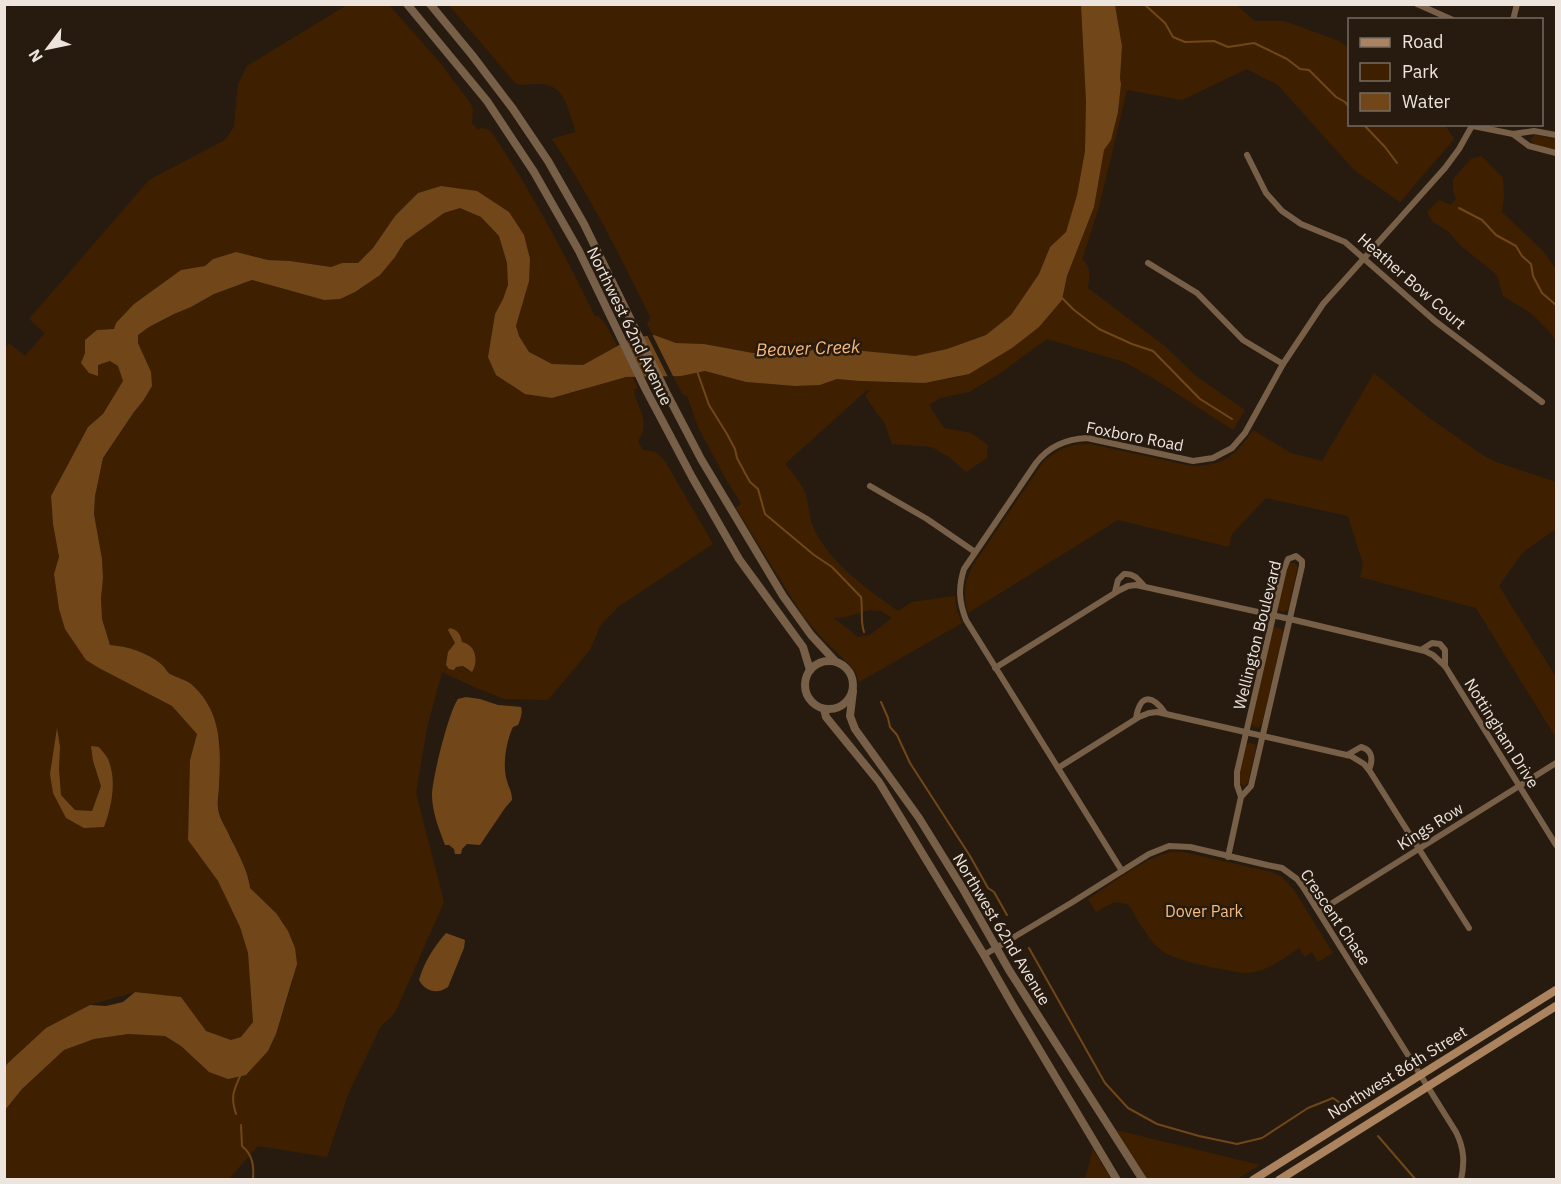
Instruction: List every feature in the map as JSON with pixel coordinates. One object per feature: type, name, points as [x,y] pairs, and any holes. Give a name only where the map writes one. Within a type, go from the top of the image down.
[{"type":"main road","name":"Northwest 86th Street","points":[[1252,1179],[1557,990]]},
{"type":"main road","name":"Northwest 86th Street","points":[[1279,1179],[1557,1006]]},
{"type":"street","name":"Northwest 62nd Avenue","points":[[407,4],[487,101],[534,172],[579,251],[646,390],[692,477],[739,558],[803,647],[810,670]]},
{"type":"street","name":"Northwest 62nd Avenue","points":[[430,4],[513,109],[548,161],[584,224],[701,459],[783,596],[811,634],[835,661]]},
{"type":"street","points":[[1417,4],[1448,18]]},
{"type":"street","name":"Foxboro Road","points":[[1122,871],[966,620],[960,600],[964,569],[1036,463],[1048,450],[1058,444],[1076,438],[1087,438],[1183,459],[1203,460],[1213,458],[1232,448],[1247,429],[1283,364],[1323,304],[1445,168],[1472,126]]},
{"type":"street","points":[[1477,126],[1513,134],[1533,131],[1557,135]]},
{"type":"street","points":[[1513,134],[1528,146],[1557,153]]},
{"type":"street","name":"Heather Bow Court","points":[[1247,155],[1266,193],[1282,211],[1301,224],[1345,242],[1453,335],[1542,402]]},
{"type":"street","points":[[1148,263],[1197,293],[1243,340],[1283,364]]},
{"type":"street","points":[[870,486],[927,519],[975,552]]},
{"type":"street","name":"Wellington Boulevard","points":[[1228,857],[1240,797],[1236,780],[1246,732],[1286,562],[1296,556],[1302,561],[1302,566],[1264,736],[1251,786],[1240,797]]},
{"type":"street","name":"Nottingham Drive","points":[[1115,592],[1118,580],[1124,573],[1134,575],[1144,586]]},
{"type":"street","name":"Nottingham Drive","points":[[995,668],[1128,586],[1144,586],[1421,650],[1433,655],[1445,666],[1557,846]]},
{"type":"street","name":"Nottingham Drive","points":[[1421,650],[1432,643],[1440,644],[1446,650],[1445,666]]},
{"type":"street","points":[[825,660],[835,661],[844,665],[850,672],[854,681],[853,690],[849,699],[842,706],[824,709],[815,705],[808,698],[805,688],[806,679],[810,670],[817,664],[825,660]]},
{"type":"street","name":"Northwest 62nd Avenue","points":[[853,690],[850,716],[855,729],[919,818],[996,947],[1143,1179]]},
{"type":"street","points":[[1136,718],[1138,707],[1146,699],[1156,701],[1165,712]]},
{"type":"street","name":"Northwest 62nd Avenue","points":[[824,709],[826,717],[879,782],[1117,1179]]},
{"type":"street","points":[[1058,768],[1149,712],[1165,712],[1358,759],[1369,770],[1469,928]]},
{"type":"street","points":[[1347,755],[1361,747],[1366,748],[1372,757],[1369,770]]},
{"type":"street","name":"Kings Row","points":[[1320,913],[1326,907],[1557,763]]},
{"type":"street","name":"Crescent Chase","points":[[984,955],[1149,854],[1169,846],[1190,847],[1282,868],[1290,872],[1303,886],[1461,1142],[1464,1162],[1461,1179]]},
{"type":"green space","points":[[347,5],[389,5],[437,59],[471,104],[472,123],[478,130],[482,128],[490,130],[546,221],[595,316],[605,323],[617,346],[583,365],[552,364],[529,352],[516,326],[522,306],[509,212],[477,192],[441,186],[418,193],[395,216],[373,248],[358,263],[342,263],[331,267],[268,260],[236,252],[213,259],[205,266],[181,270],[134,304],[114,329],[97,330],[81,363],[98,365],[110,361],[118,366],[123,381],[104,414],[88,427],[51,496],[59,558],[54,574],[59,609],[151,695],[172,706],[197,734],[190,759],[188,840],[218,881],[240,927],[248,953],[253,1022],[241,1037],[231,1040],[206,1031],[180,997],[135,992],[90,1005],[7,1064],[5,1068],[5,348],[9,343],[25,356],[45,333],[29,319],[149,180],[225,140],[234,127],[238,84],[247,66]],"holes":[[[60,747],[61,795],[75,810],[92,811],[101,786],[91,747],[99,747],[104,827],[66,818],[50,774]]]},
{"type":"green space","points":[[449,5],[1081,5],[1086,101],[1085,151],[1077,195],[1066,232],[1050,247],[1039,274],[1011,315],[986,335],[947,349],[915,356],[862,351],[753,353],[704,344],[676,343],[653,335],[647,324],[650,317],[616,249],[592,204],[552,139],[575,132],[563,96],[555,88],[543,84],[515,83]]},
{"type":"green space","points":[[1115,5],[1237,5],[1254,21],[1284,21],[1339,41],[1348,47],[1348,126],[1446,126],[1454,139],[1400,202],[1354,170],[1278,85],[1247,69],[1182,100],[1127,90],[1099,207],[1082,260],[1089,269],[1088,288],[1166,347],[1196,376],[1245,410],[1233,430],[1124,362],[1047,339],[999,374],[969,392],[940,398],[929,405],[944,428],[971,433],[988,445],[987,458],[966,472],[949,457],[932,447],[892,444],[885,424],[865,396],[870,390],[867,390],[785,464],[804,491],[813,527],[820,540],[850,574],[898,611],[912,602],[955,596],[957,611],[962,623],[859,682],[849,664],[803,616],[736,508],[741,503],[698,427],[687,396],[683,395],[673,376],[705,371],[746,382],[795,386],[820,385],[837,379],[925,383],[958,377],[1062,300],[1067,276],[1094,207],[1104,150],[1111,139],[1118,112],[1122,46]],"holes":[[[869,610],[881,611],[892,618],[870,635],[858,637],[834,618]]]},
{"type":"green space","points":[[1535,135],[1556,139],[1556,150],[1533,144],[1531,139]]},
{"type":"green space","points":[[1481,156],[1503,178],[1502,212],[1543,251],[1556,269],[1556,342],[1550,332],[1532,314],[1503,296],[1497,275],[1460,245],[1449,232],[1433,222],[1427,212],[1439,200],[1451,205],[1456,199],[1453,179],[1471,159]]},
{"type":"green space","points":[[460,208],[481,217],[499,236],[507,263],[508,285],[495,314],[488,356],[552,398],[611,380],[633,377],[638,389],[634,389],[634,394],[644,423],[642,435],[638,441],[643,450],[656,452],[665,461],[713,544],[618,607],[600,626],[590,650],[548,700],[504,699],[442,672],[427,728],[416,793],[444,902],[395,1013],[381,1026],[349,1092],[327,1157],[258,1146],[229,1179],[5,1180],[5,1110],[22,1089],[64,1050],[93,1039],[128,1034],[165,1036],[181,1046],[209,1072],[246,1075],[268,1051],[276,1034],[293,981],[276,913],[250,888],[250,881],[222,822],[218,807],[220,739],[189,682],[169,673],[163,665],[122,646],[110,645],[102,619],[102,559],[94,514],[95,496],[103,459],[143,401],[146,361],[138,343],[138,335],[149,327],[214,294],[252,280],[324,300],[340,299],[395,257],[405,241],[444,213]],"holes":[[[449,634],[476,655],[475,665],[468,671],[463,666],[456,667],[451,648],[455,643]]]},
{"type":"green space","points":[[1374,373],[1425,415],[1484,456],[1556,482],[1556,529],[1522,553],[1499,586],[1556,677],[1556,738],[1476,608],[1360,577],[1363,564],[1348,516],[1266,498],[1232,534],[1229,547],[1118,520],[968,613],[965,590],[972,567],[1044,461],[1054,453],[1071,446],[1090,444],[1191,466],[1202,466],[1228,458],[1241,447],[1253,430],[1291,453],[1322,461]]},
{"type":"green space","points":[[1290,563],[1295,563],[1298,567],[1288,610],[1282,612],[1278,606],[1287,567]]},
{"type":"green space","points":[[1275,627],[1282,629],[1283,633],[1262,724],[1256,727],[1252,725],[1252,721],[1272,631]]},
{"type":"green space","points":[[1249,743],[1255,744],[1256,749],[1248,782],[1242,785],[1238,779],[1246,746]]},
{"type":"green space","name":"Dover Park","points":[[1172,852],[1183,852],[1272,872],[1282,877],[1294,890],[1333,953],[1318,962],[1312,952],[1305,957],[1299,948],[1265,969],[1242,973],[1177,958],[1161,950],[1143,929],[1128,904],[1114,902],[1096,912],[1088,899],[1140,865]]},
{"type":"green space","points":[[1116,1130],[1260,1165],[1237,1179],[1147,1179]]},
{"type":"green space","points":[[1093,1149],[1111,1179],[1085,1179]]},
{"type":"water","points":[[1081,5],[1115,5],[1122,46],[1118,112],[1111,140],[1104,150],[1094,207],[1067,276],[1062,300],[1039,327],[1012,348],[969,374],[925,383],[837,379],[820,385],[795,386],[746,382],[705,371],[681,376],[626,377],[552,398],[525,394],[496,375],[488,357],[495,314],[508,285],[507,263],[499,236],[481,217],[460,208],[444,213],[405,241],[380,275],[340,299],[324,300],[252,280],[214,294],[149,327],[138,335],[138,343],[151,372],[152,386],[103,458],[95,496],[94,514],[102,559],[102,619],[110,645],[137,651],[156,660],[170,674],[191,684],[209,706],[219,743],[218,808],[220,816],[242,862],[250,888],[276,913],[288,931],[295,948],[297,964],[276,1034],[268,1051],[246,1075],[228,1079],[209,1072],[181,1046],[165,1036],[128,1034],[94,1039],[64,1050],[22,1089],[5,1110],[5,1068],[7,1064],[46,1028],[90,1005],[106,1006],[123,1002],[135,992],[181,997],[206,1031],[231,1040],[241,1037],[253,1022],[248,953],[240,927],[218,881],[188,840],[190,760],[197,734],[172,706],[86,660],[65,629],[59,609],[54,574],[59,557],[51,496],[88,427],[103,414],[123,381],[118,366],[110,361],[98,365],[98,376],[89,373],[81,363],[85,353],[85,340],[97,330],[114,329],[116,323],[134,304],[181,270],[205,266],[213,259],[236,252],[268,260],[331,267],[342,263],[358,263],[373,248],[395,216],[418,193],[441,186],[477,191],[509,212],[524,235],[530,259],[529,281],[516,326],[529,352],[552,364],[583,365],[632,338],[654,335],[676,343],[704,344],[753,353],[789,353],[833,348],[915,356],[947,349],[986,335],[1011,315],[1039,274],[1050,247],[1066,232],[1077,195],[1085,151],[1086,101]]},
{"type":"water","points":[[450,628],[457,631],[462,642],[470,646],[475,654],[472,672],[463,666],[456,667],[454,670],[449,669],[446,665],[448,652],[455,643],[448,630]]},
{"type":"water","points":[[466,697],[498,705],[521,707],[522,711],[518,725],[513,727],[506,754],[505,768],[512,800],[480,845],[467,844],[461,854],[455,854],[454,849],[445,845],[438,827],[432,795],[450,717],[458,699]]},
{"type":"water","points":[[57,728],[60,747],[61,795],[75,810],[92,811],[101,786],[91,746],[99,747],[108,759],[113,784],[104,827],[84,828],[66,818],[53,793],[50,774]]},
{"type":"water","points":[[446,933],[465,940],[464,948],[448,987],[440,991],[432,991],[419,980],[430,955]]},
{"type":"pier","points":[[651,332],[675,379],[669,379],[646,333]]},
{"type":"waterway","points":[[1144,4],[1165,23],[1173,37],[1185,42],[1214,41],[1228,47],[1254,43],[1287,59],[1300,69],[1309,70],[1348,106]]},
{"type":"waterway","points":[[1365,126],[1397,163]]},
{"type":"waterway","points":[[1459,208],[1482,220],[1496,235],[1516,246],[1531,264],[1533,276],[1542,293],[1556,305]]},
{"type":"waterway","points":[[1061,297],[1099,329],[1153,351],[1200,399],[1232,419]]},
{"type":"waterway","points":[[697,371],[709,405],[735,449],[737,458],[750,482],[758,489],[765,514],[832,567],[861,597],[864,632]]},
{"type":"waterway","points":[[881,702],[890,727],[897,735],[910,763],[1007,915]]},
{"type":"waterway","points":[[1029,948],[1105,1083],[1128,1108],[1157,1124],[1237,1144],[1262,1138],[1308,1108],[1333,1098],[1343,1105]]},
{"type":"waterway","points":[[236,1114],[233,1102],[234,1093],[241,1074]]},
{"type":"waterway","points":[[241,1125],[242,1146],[252,1161],[253,1180]]},
{"type":"waterway","points":[[1378,1136],[1416,1180]]},
{"type":"water label","name":"Beaver Creek","points":[[808,348]]}]
